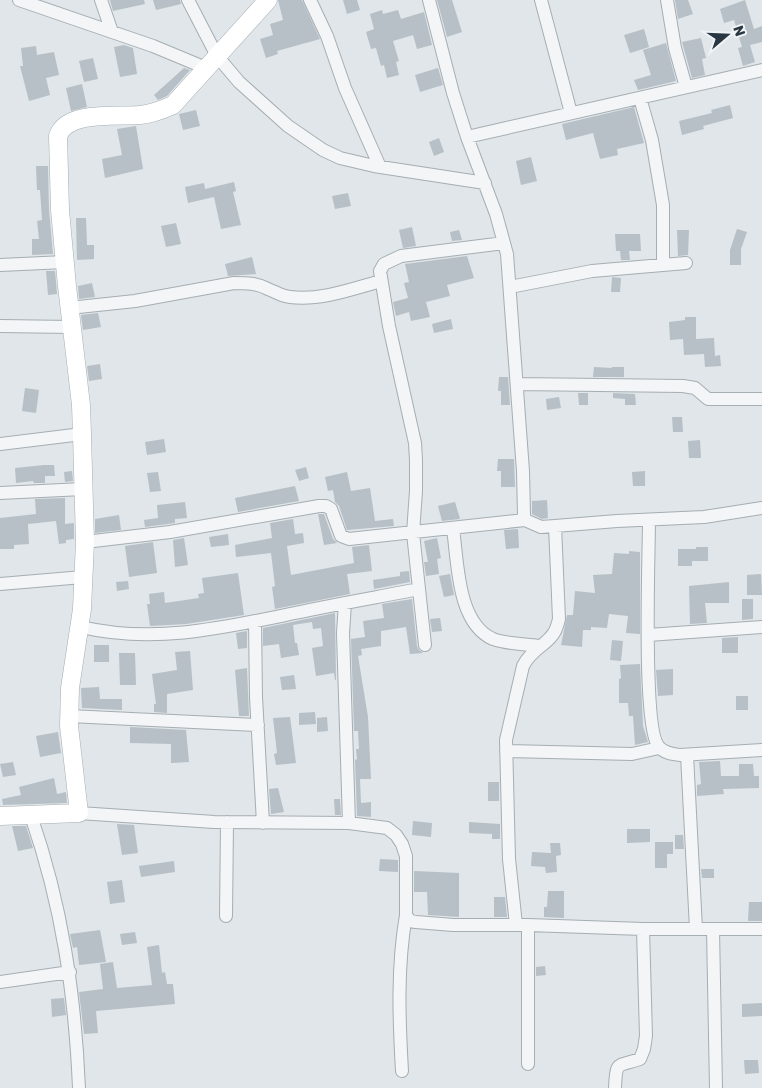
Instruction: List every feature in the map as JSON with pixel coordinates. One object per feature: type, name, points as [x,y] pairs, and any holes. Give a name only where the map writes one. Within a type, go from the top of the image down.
[{"type":"street","points":[[19,0],[112,32],[211,62],[304,138],[340,158],[380,167],[485,183]]},
{"type":"street","points":[[101,0],[112,32]]},
{"type":"street","points":[[188,0],[211,62]]},
{"type":"street","points":[[79,813],[69,716],[70,688],[81,627],[85,542],[82,434],[81,405],[69,308],[60,210],[58,136],[60,129],[65,124],[84,118],[140,115],[173,106],[268,0]]},
{"type":"street","points":[[310,0],[327,36],[344,88],[380,167]]},
{"type":"street","points":[[429,0],[467,137],[485,183],[504,243],[510,287],[525,520]]},
{"type":"street","points":[[542,0],[571,113]]},
{"type":"street","points":[[667,0],[672,35],[686,87]]},
{"type":"street","points":[[467,137],[762,70]]},
{"type":"street","points":[[640,98],[652,140],[663,210],[662,264]]},
{"type":"street","points":[[425,645],[413,533],[416,492],[415,443],[380,271],[384,264],[401,256],[504,243]]},
{"type":"street","points":[[0,265],[65,262]]},
{"type":"street","points":[[510,287],[592,271],[686,263]]},
{"type":"street","points":[[69,308],[135,301],[234,283],[248,282],[267,288],[279,295],[308,297],[329,295],[381,281]]},
{"type":"street","points":[[0,326],[72,327]]},
{"type":"street","points":[[517,384],[683,386],[695,388],[708,399],[762,399]]},
{"type":"street","points":[[0,444],[82,434]]},
{"type":"street","points":[[0,493],[83,489]]},
{"type":"street","points":[[85,542],[170,532],[319,506],[331,508],[338,531],[344,538],[358,539],[525,520],[541,526],[555,526],[704,517],[762,508]]},
{"type":"street","points":[[649,520],[648,634],[650,716],[652,731],[659,748],[668,753],[687,754],[762,750]]},
{"type":"street","points":[[528,1064],[522,925],[509,859],[506,740],[528,656],[549,639],[556,630],[559,619],[555,526]]},
{"type":"street","points":[[453,528],[464,601],[469,616],[475,625],[484,634],[496,640],[539,646]]},
{"type":"street","points":[[0,584],[83,577]]},
{"type":"street","points":[[81,627],[119,633],[197,632],[419,589]]},
{"type":"street","points":[[345,603],[342,633],[349,824]]},
{"type":"street","points":[[255,621],[263,823]]},
{"type":"street","points":[[648,634],[762,627]]},
{"type":"street","points":[[69,716],[258,725]]},
{"type":"street","points":[[506,751],[632,754],[659,748]]},
{"type":"street","points":[[687,754],[696,929]]},
{"type":"street","points":[[0,816],[79,813],[227,822],[349,824],[387,828],[396,835],[402,844],[406,856],[406,915],[401,952],[398,1006],[402,1071]]},
{"type":"street","points":[[31,816],[54,893],[70,972],[79,1088]]},
{"type":"street","points":[[226,916],[227,822]]},
{"type":"street","points":[[406,915],[410,921],[453,925],[762,930]]},
{"type":"street","points":[[615,1088],[617,1067],[620,1064],[640,1059],[644,1049],[646,1036],[643,929]]},
{"type":"street","points":[[713,929],[716,1088]]},
{"type":"street","points":[[0,982],[70,972]]},
{"type":"building","points":[[110,0],[144,0],[145,4],[113,11]]},
{"type":"building","points":[[153,0],[180,0],[181,4],[156,10]]},
{"type":"building","points":[[278,0],[302,0],[320,39],[277,51],[278,54],[266,58],[260,39],[273,35],[270,24],[283,20]]},
{"type":"building","points":[[343,0],[357,0],[360,10],[347,14]]},
{"type":"building","points":[[437,0],[452,0],[462,32],[447,37]]},
{"type":"building","points":[[675,0],[688,0],[693,14],[678,19]]},
{"type":"building","points":[[745,0],[754,29],[762,26],[762,42],[750,45],[755,62],[743,66],[738,48],[742,47],[734,20],[724,23],[720,9]]},
{"type":"building","points":[[382,10],[383,14],[398,10],[401,19],[424,12],[432,45],[417,49],[413,35],[393,41],[399,61],[396,62],[399,75],[387,78],[384,65],[381,66],[376,48],[371,49],[366,32],[374,29],[370,14]]},
{"type":"building","points":[[644,29],[649,47],[630,53],[624,35]]},
{"type":"building","points":[[701,38],[706,58],[702,59],[705,75],[692,78],[682,42]]},
{"type":"building","points":[[666,43],[676,81],[638,90],[634,80],[651,75],[643,50]]},
{"type":"building","points":[[124,45],[133,48],[137,74],[120,77],[114,47]]},
{"type":"building","points":[[36,46],[37,55],[54,52],[59,75],[46,78],[50,95],[29,101],[20,66],[23,66],[21,48]]},
{"type":"building","points":[[93,58],[98,79],[84,82],[79,61]]},
{"type":"building","points":[[184,68],[190,70],[167,96],[158,100],[154,95]]},
{"type":"building","points":[[438,68],[443,85],[420,92],[415,75]]},
{"type":"building","points":[[82,84],[87,107],[71,111],[66,88]]},
{"type":"building","points":[[730,105],[733,118],[703,126],[704,129],[682,135],[679,121],[712,113],[711,110]]},
{"type":"building","points":[[634,107],[644,143],[617,149],[618,155],[600,159],[593,133],[566,140],[562,124]]},
{"type":"building","points":[[196,110],[200,126],[183,130],[179,114]]},
{"type":"building","points":[[136,126],[143,169],[105,178],[102,159],[122,155],[117,129]]},
{"type":"building","points":[[439,138],[444,152],[434,156],[429,142]]},
{"type":"building","points":[[531,157],[537,181],[521,185],[516,161]]},
{"type":"building","points":[[36,166],[48,166],[53,254],[32,255],[32,239],[39,239],[37,221],[42,220],[40,190],[37,190]]},
{"type":"building","points":[[234,182],[236,191],[233,192],[241,225],[221,229],[214,197],[188,203],[185,187],[204,183],[205,189]]},
{"type":"building","points":[[348,193],[351,206],[335,209],[332,196]]},
{"type":"building","points":[[76,218],[86,218],[87,245],[94,245],[94,259],[77,260]]},
{"type":"building","points":[[176,223],[181,244],[166,247],[161,226]]},
{"type":"building","points":[[412,227],[416,246],[403,248],[399,230]]},
{"type":"building","points":[[737,229],[747,232],[741,249],[741,265],[730,265],[730,250]]},
{"type":"building","points":[[459,230],[462,240],[452,241],[450,232]]},
{"type":"building","points":[[677,230],[689,230],[688,255],[678,256]]},
{"type":"building","points":[[615,234],[640,234],[641,251],[629,251],[630,260],[621,260],[620,251],[616,251]]},
{"type":"building","points":[[467,256],[474,278],[447,285],[450,296],[426,302],[430,317],[411,321],[409,312],[396,316],[393,302],[408,298],[404,283],[409,282],[405,264]]},
{"type":"building","points":[[252,257],[256,274],[228,276],[225,264]]},
{"type":"building","points":[[46,271],[55,271],[57,294],[48,295]]},
{"type":"building","points":[[612,277],[621,278],[620,292],[611,292]]},
{"type":"building","points":[[92,283],[95,297],[79,299],[78,286]]},
{"type":"building","points":[[98,313],[101,327],[83,330],[81,315]]},
{"type":"building","points":[[685,317],[696,317],[696,339],[714,338],[715,356],[720,355],[721,366],[705,367],[704,354],[684,355],[683,339],[670,340],[669,322],[685,320]]},
{"type":"building","points":[[451,319],[453,329],[434,333],[432,324]]},
{"type":"building","points":[[100,364],[102,379],[89,381],[87,366]]},
{"type":"building","points":[[594,367],[624,367],[624,377],[593,377]]},
{"type":"building","points":[[499,377],[508,377],[510,405],[501,405],[501,391],[498,391]]},
{"type":"building","points":[[25,388],[39,390],[36,413],[22,411]]},
{"type":"building","points":[[578,393],[588,393],[588,405],[579,405]]},
{"type":"building","points":[[613,393],[635,394],[636,405],[625,405],[625,399],[613,398]]},
{"type":"building","points":[[559,397],[561,408],[547,410],[546,399]]},
{"type":"building","points":[[672,417],[682,417],[683,432],[673,432]]},
{"type":"building","points":[[164,439],[166,452],[147,455],[145,442]]},
{"type":"building","points":[[700,440],[701,458],[689,458],[688,441]]},
{"type":"building","points":[[498,459],[514,459],[515,487],[501,487],[501,471],[497,471]]},
{"type":"building","points":[[54,465],[55,476],[45,476],[45,483],[34,483],[33,481],[16,483],[15,468]]},
{"type":"building","points":[[306,467],[309,478],[299,481],[295,470]]},
{"type":"building","points":[[72,471],[73,481],[65,482],[64,472]]},
{"type":"building","points":[[645,471],[645,486],[633,486],[632,472]]},
{"type":"building","points":[[158,472],[161,491],[150,492],[147,473]]},
{"type":"building","points":[[347,472],[351,491],[370,488],[375,521],[393,519],[394,526],[347,530],[339,506],[335,502],[333,490],[328,491],[325,477]]},
{"type":"building","points":[[295,486],[299,501],[238,512],[235,498]]},
{"type":"building","points":[[65,498],[65,524],[74,523],[74,539],[66,540],[66,543],[59,544],[56,521],[28,524],[29,544],[14,545],[14,549],[0,549],[0,518],[36,514],[35,499]]},
{"type":"building","points":[[547,500],[548,518],[542,519],[532,514],[532,501]]},
{"type":"building","points":[[185,502],[187,518],[175,519],[175,523],[145,527],[144,520],[158,518],[157,505]]},
{"type":"building","points":[[455,502],[460,519],[442,521],[438,506]]},
{"type":"building","points":[[318,514],[324,514],[333,539],[337,543],[324,545]]},
{"type":"building","points":[[119,515],[121,530],[95,533],[95,519]]},
{"type":"building","points":[[293,519],[295,534],[303,533],[304,543],[287,546],[291,575],[354,563],[352,547],[369,545],[372,571],[347,574],[350,594],[275,609],[272,587],[275,586],[271,553],[236,557],[235,545],[272,538],[270,523]]},
{"type":"building","points":[[518,529],[519,548],[506,549],[504,530]]},
{"type":"building","points":[[228,534],[229,545],[211,547],[209,537]]},
{"type":"building","points":[[184,538],[188,565],[175,567],[173,540]]},
{"type":"building","points":[[437,538],[441,558],[437,559],[439,574],[426,576],[424,562],[428,562],[424,541]]},
{"type":"building","points":[[153,542],[157,573],[129,577],[125,546]]},
{"type":"building","points":[[696,547],[708,547],[708,561],[692,561],[692,566],[678,566],[678,549],[696,549]]},
{"type":"building","points":[[629,551],[640,552],[640,634],[626,633],[628,616],[609,614],[607,628],[591,627],[591,630],[583,630],[582,647],[561,645],[567,615],[573,615],[575,591],[595,593],[593,575],[612,574],[614,553],[629,554]]},
{"type":"building","points":[[409,571],[410,582],[374,589],[373,580],[400,576],[400,572]]},
{"type":"building","points":[[238,573],[244,615],[186,624],[150,626],[147,604],[150,604],[149,594],[164,592],[165,603],[199,598],[198,594],[204,593],[202,578]]},
{"type":"building","points":[[450,574],[454,595],[444,597],[439,576]]},
{"type":"building","points":[[761,574],[762,595],[747,595],[747,575]]},
{"type":"building","points":[[128,581],[129,589],[117,591],[116,582]]},
{"type":"building","points":[[729,582],[729,603],[705,603],[707,623],[690,624],[689,586]]},
{"type":"building","points":[[412,599],[417,646],[423,653],[410,654],[406,627],[381,631],[381,646],[361,649],[362,655],[358,656],[368,717],[371,779],[360,779],[361,803],[371,802],[371,817],[357,816],[355,760],[357,759],[356,749],[359,749],[358,731],[354,731],[351,639],[365,637],[363,621],[384,618],[382,604]]},
{"type":"building","points":[[742,599],[753,599],[753,619],[742,620]]},
{"type":"building","points":[[335,613],[336,680],[334,673],[316,676],[312,648],[323,646],[321,628],[313,629],[312,622],[293,625],[295,643],[297,643],[299,655],[281,658],[279,644],[263,646],[263,628]]},
{"type":"building","points":[[440,618],[442,631],[432,632],[430,619]]},
{"type":"building","points":[[247,631],[247,648],[238,649],[236,633]]},
{"type":"building","points":[[738,637],[738,653],[722,653],[722,638]]},
{"type":"building","points":[[612,640],[623,641],[621,661],[610,660]]},
{"type":"building","points":[[94,645],[109,645],[109,662],[94,662]]},
{"type":"building","points":[[190,651],[193,690],[167,694],[167,713],[154,712],[154,704],[156,704],[152,674],[177,670],[175,652]]},
{"type":"building","points":[[119,653],[135,653],[136,685],[120,685]]},
{"type":"building","points":[[640,664],[643,726],[648,742],[635,745],[633,716],[629,716],[628,703],[619,703],[619,679],[621,678],[620,665]]},
{"type":"building","points":[[247,668],[249,716],[239,716],[235,670]]},
{"type":"building","points":[[673,669],[673,695],[658,696],[656,670]]},
{"type":"building","points":[[294,675],[296,689],[282,690],[280,677]]},
{"type":"building","points":[[99,687],[100,699],[122,699],[122,710],[82,708],[81,688]]},
{"type":"building","points":[[736,696],[748,696],[748,710],[736,710]]},
{"type":"building","points":[[315,712],[316,724],[299,725],[299,713]]},
{"type":"building","points":[[290,717],[296,763],[276,765],[274,754],[277,753],[273,718]]},
{"type":"building","points":[[327,717],[328,731],[317,732],[317,718]]},
{"type":"building","points":[[130,727],[186,730],[189,762],[171,763],[171,744],[130,743]]},
{"type":"building","points":[[58,732],[61,753],[40,757],[36,736]]},
{"type":"building","points":[[720,761],[721,776],[739,776],[739,764],[753,764],[754,776],[759,776],[759,788],[723,789],[724,794],[697,796],[697,785],[701,784],[699,762]]},
{"type":"building","points":[[13,762],[16,775],[3,777],[0,764]]},
{"type":"building","points":[[54,778],[57,794],[66,792],[67,803],[3,805],[2,799],[21,795],[19,787]]},
{"type":"building","points":[[488,782],[499,782],[499,801],[488,801]]},
{"type":"building","points":[[278,788],[284,812],[271,814],[269,789]]},
{"type":"building","points":[[334,799],[340,799],[341,815],[335,815]]},
{"type":"building","points":[[413,821],[432,823],[431,837],[412,835]]},
{"type":"building","points":[[469,822],[500,824],[500,839],[492,839],[492,834],[469,833]]},
{"type":"building","points":[[117,824],[134,825],[138,853],[122,855]]},
{"type":"building","points":[[12,826],[26,826],[33,848],[18,851]]},
{"type":"building","points":[[627,829],[650,829],[650,842],[627,843]]},
{"type":"building","points":[[675,835],[683,835],[684,849],[675,849]]},
{"type":"building","points":[[655,842],[673,842],[673,854],[667,854],[667,868],[655,868]]},
{"type":"building","points":[[550,843],[560,843],[561,855],[556,856],[557,872],[546,873],[545,867],[531,866],[532,852],[551,853]]},
{"type":"building","points":[[380,859],[398,860],[398,872],[379,871]]},
{"type":"building","points":[[174,861],[175,872],[141,877],[139,866]]},
{"type":"building","points":[[701,869],[714,869],[714,878],[702,878]]},
{"type":"building","points":[[414,871],[459,873],[459,917],[428,915],[427,892],[414,892]]},
{"type":"building","points":[[122,880],[125,902],[110,904],[107,882]]},
{"type":"building","points":[[548,891],[564,891],[564,918],[544,917],[544,907],[547,907]]},
{"type":"building","points":[[494,897],[505,897],[507,917],[494,917]]},
{"type":"building","points":[[749,902],[762,902],[762,921],[748,921]]},
{"type":"building","points":[[100,930],[106,962],[79,965],[77,947],[73,948],[70,934]]},
{"type":"building","points":[[135,932],[137,943],[122,945],[120,934]]},
{"type":"building","points":[[159,945],[162,973],[165,972],[167,984],[173,984],[175,1004],[96,1011],[98,1033],[84,1034],[79,992],[103,989],[100,964],[113,962],[117,988],[152,985],[147,947]]},
{"type":"building","points":[[545,966],[546,975],[536,976],[536,967]]},
{"type":"building","points":[[64,998],[66,1015],[52,1017],[51,999]]},
{"type":"building","points":[[762,1003],[762,1016],[742,1017],[742,1004]]},
{"type":"building","points":[[744,1060],[758,1060],[759,1073],[745,1074]]}]
